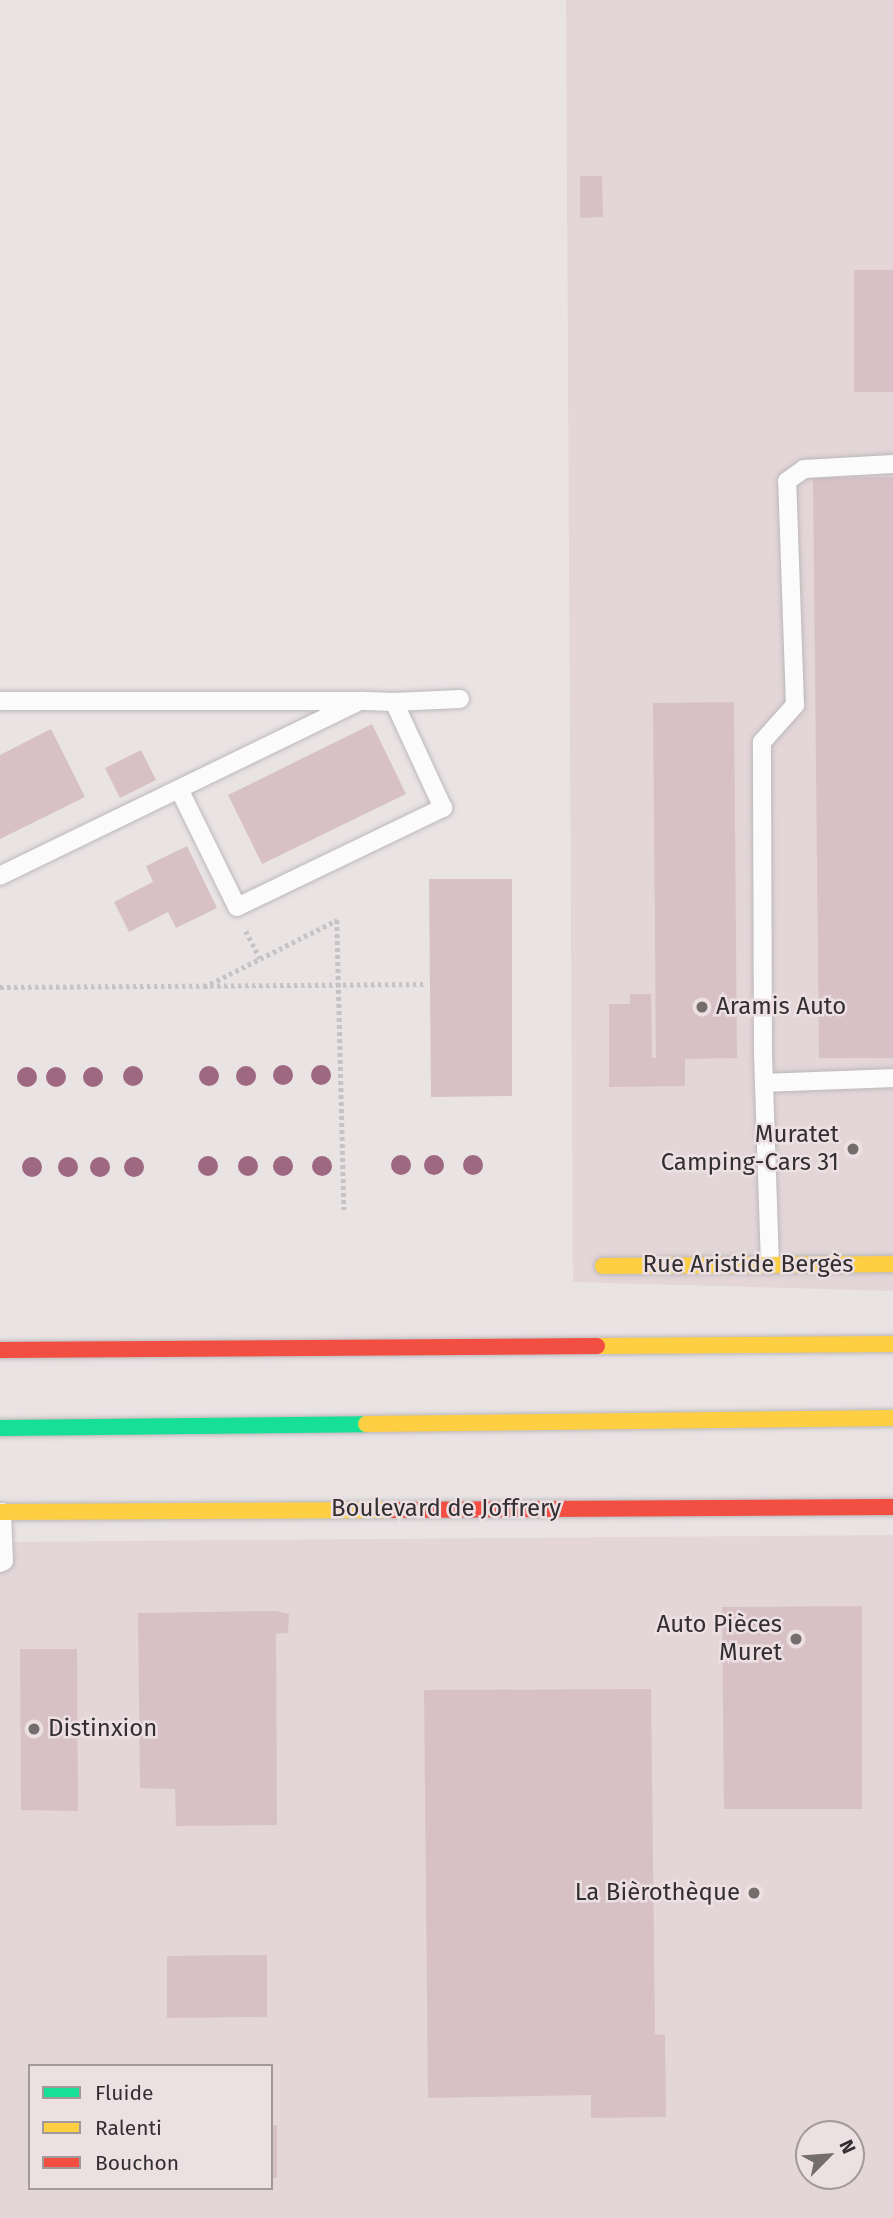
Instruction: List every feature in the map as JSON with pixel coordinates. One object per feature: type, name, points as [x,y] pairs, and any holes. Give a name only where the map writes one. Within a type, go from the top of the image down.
[{"type":"main road","name":"Rue Aristide Bergès","points":[[603,1266],[893,1264]]},
{"type":"main road","points":[[0,1350],[893,1344]]},
{"type":"main road","points":[[0,1428],[893,1418]]},
{"type":"main road","name":"Boulevard de Joffrery","points":[[1,1512],[893,1507]]},
{"type":"lane","points":[[770,1265],[764,1083],[762,742],[795,705],[787,481],[804,469],[893,464]]},
{"type":"lane","points":[[0,701],[394,702],[460,699]]},
{"type":"lane","points":[[0,876],[360,701]]},
{"type":"lane","points":[[179,789],[237,907],[443,808],[394,702]]},
{"type":"lane","points":[[764,1083],[893,1078]]},
{"type":"lane","points":[[0,1563],[4,1561],[1,1512]]},
{"type":"path","points":[[204,987],[337,920],[341,986],[344,1210]]},
{"type":"path","points":[[243,925],[260,958]]},
{"type":"path","points":[[0,987],[424,984]]},
{"type":"shaded area","points":[[566,0],[893,0],[893,1291],[573,1282]]},
{"type":"shaded area","points":[[893,1535],[893,2218],[0,2218],[0,1542]]},
{"type":"building","points":[[580,176],[602,176],[603,217],[580,218]]},
{"type":"building","points":[[854,270],[893,270],[893,392],[854,392]]},
{"type":"building","points":[[893,477],[893,1058],[819,1058],[813,478]]},
{"type":"building","points":[[734,702],[737,1058],[685,1059],[685,1086],[609,1087],[609,1004],[630,1004],[630,994],[651,994],[652,1058],[656,1058],[653,703]]},
{"type":"building","points":[[372,724],[406,794],[262,864],[228,795]]},
{"type":"building","points":[[51,729],[85,797],[0,839],[0,755]]},
{"type":"building","points":[[141,750],[156,780],[120,798],[105,768]]},
{"type":"building","points":[[187,846],[217,908],[176,928],[168,912],[129,932],[114,902],[153,882],[146,866]]},
{"type":"building","points":[[429,879],[512,879],[512,1096],[431,1097]]},
{"type":"building","points":[[862,1606],[862,1809],[724,1809],[722,1607]]},
{"type":"building","points":[[276,1611],[289,1614],[288,1633],[276,1634],[277,1825],[176,1826],[175,1789],[140,1788],[138,1613]]},
{"type":"building","points":[[20,1649],[77,1649],[78,1811],[21,1810]]},
{"type":"building","points":[[651,1689],[655,2034],[665,2035],[666,2117],[591,2118],[591,2095],[428,2098],[424,1690]]},
{"type":"building","points":[[267,1955],[267,2017],[167,2018],[167,1956]]},
{"type":"building","points":[[273,2125],[277,2125],[277,2178],[273,2178]]},
{"type":"traffic: fast","points":[[0,1428],[366,1424]]},
{"type":"traffic: slow","points":[[603,1266],[893,1264]]},
{"type":"traffic: slow","points":[[597,1346],[893,1344]]},
{"type":"traffic: slow","points":[[366,1424],[893,1418]]},
{"type":"traffic: slow","points":[[0,1512],[391,1510]]},
{"type":"traffic: jam","points":[[0,1350],[597,1346]]},
{"type":"traffic: jam","points":[[391,1510],[893,1507]]},
{"type":"place","name":"Aramis Auto","points":[[702,1007]]},
{"type":"place","name":"Muratet Camping-Cars 31","points":[[853,1149]]},
{"type":"place","name":"Auto Pièces Muret","points":[[796,1639]]},
{"type":"place","name":"Distinxion","points":[[34,1729]]},
{"type":"place","name":"La Bièrothèque","points":[[754,1893]]}]
